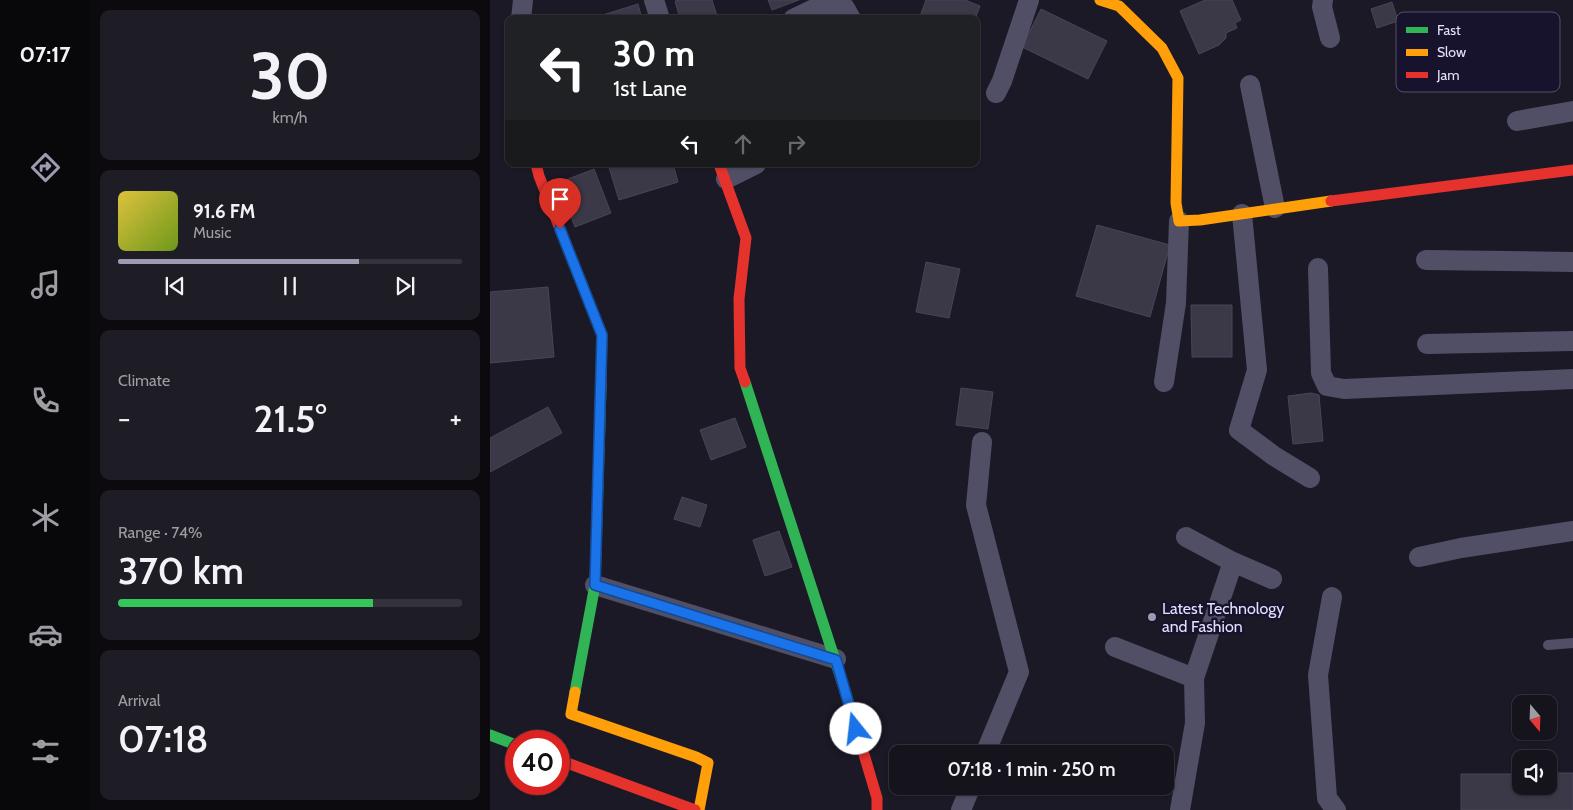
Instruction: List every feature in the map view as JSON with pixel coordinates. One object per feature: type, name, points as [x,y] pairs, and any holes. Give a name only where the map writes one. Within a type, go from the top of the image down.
[{"type":"street","points":[[521,15],[523,0]]},
{"type":"street","points":[[654,0],[659,15]]},
{"type":"street","points":[[996,93],[1029,0]]},
{"type":"street","points":[[1100,0],[1118,6],[1162,48],[1178,78],[1176,203],[1179,221],[1176,303],[1164,382]]},
{"type":"street","points":[[1323,0],[1322,7],[1330,38]]},
{"type":"street","points":[[801,15],[816,8],[850,9]]},
{"type":"street","points":[[1250,85],[1275,208]]},
{"type":"street","points":[[1517,121],[1573,111]]},
{"type":"street","points":[[537,167],[602,335],[595,585],[571,714],[696,757],[708,763],[697,810],[570,764]]},
{"type":"street","points":[[744,167],[723,172],[746,238],[738,299],[740,368],[836,660],[877,798],[877,810]]},
{"type":"street","points":[[1179,221],[1200,220],[1275,208],[1573,170]]},
{"type":"street","points":[[1242,214],[1257,370],[1239,430],[1274,456],[1310,478]]},
{"type":"street","points":[[1426,260],[1573,262]]},
{"type":"street","points":[[1318,268],[1320,373],[1327,386],[1344,389],[1573,379]]},
{"type":"street","points":[[1427,344],[1573,341]]},
{"type":"street","points":[[982,442],[976,505],[1019,672],[989,745]]},
{"type":"street","points":[[1420,557],[1461,548],[1573,531]]},
{"type":"street","points":[[1186,537],[1233,562],[1272,579]]},
{"type":"street","points":[[1180,810],[1195,723],[1194,678],[1233,562]]},
{"type":"street","points":[[595,585],[836,660]]},
{"type":"street","points":[[1332,597],[1318,675],[1327,798],[1336,810]]},
{"type":"street","points":[[1115,647],[1194,678]]},
{"type":"street","points":[[490,735],[505,741]]},
{"type":"street","points":[[961,810],[967,795]]},
{"type":"lane","points":[[1548,644],[1573,643]]},
{"type":"building","points":[[712,0],[717,15],[679,15],[675,1]]},
{"type":"building","points":[[768,0],[799,0],[772,10]]},
{"type":"building","points":[[926,0],[965,0],[980,6],[977,15],[920,15]]},
{"type":"building","points":[[1205,0],[1232,0],[1241,20],[1235,23],[1237,28],[1226,33],[1226,38],[1219,45],[1199,54],[1180,11]]},
{"type":"building","points":[[1392,2],[1396,22],[1377,28],[1371,9]]},
{"type":"building","points":[[638,4],[641,15],[603,15]]},
{"type":"building","points":[[1041,9],[1107,41],[1088,79],[1022,47]]},
{"type":"building","points":[[609,167],[674,167],[678,182],[619,200]]},
{"type":"building","points":[[594,169],[611,213],[575,227],[558,183]]},
{"type":"building","points":[[1097,225],[1170,245],[1150,317],[1076,296]]},
{"type":"building","points":[[926,262],[960,269],[949,318],[916,312]]},
{"type":"building","points":[[548,287],[554,357],[490,363],[490,292]]},
{"type":"building","points":[[1191,305],[1232,305],[1232,357],[1192,357]]},
{"type":"building","points":[[961,388],[993,392],[988,429],[956,425]]},
{"type":"building","points":[[1311,393],[1319,395],[1323,441],[1293,444],[1288,396]]},
{"type":"building","points":[[548,407],[562,433],[490,472],[490,438]]},
{"type":"building","points":[[735,418],[746,447],[711,460],[700,430]]},
{"type":"building","points":[[682,497],[707,505],[700,527],[674,519]]},
{"type":"building","points":[[779,531],[792,567],[765,576],[753,540]]},
{"type":"building","points":[[1557,773],[1573,773],[1573,810],[1461,810],[1461,774],[1512,774],[1512,795],[1557,795]]},
{"type":"traffic: fast","points":[[745,382],[846,694]]},
{"type":"traffic: fast","points":[[575,692],[595,585],[601,387]]},
{"type":"traffic: fast","points":[[490,735],[505,741]]},
{"type":"traffic: slow","points":[[1100,0],[1119,6],[1162,48],[1178,78],[1176,203],[1179,221],[1200,220],[1331,201]]},
{"type":"traffic: slow","points":[[575,692],[571,714],[696,757],[708,763],[699,810]]},
{"type":"traffic: jam","points":[[537,167],[602,335],[601,387]]},
{"type":"traffic: jam","points":[[720,167],[746,238],[739,299],[740,368],[745,382]]},
{"type":"traffic: jam","points":[[1331,201],[1573,170]]},
{"type":"traffic: jam","points":[[846,694],[877,798],[877,810]]},
{"type":"traffic: jam","points":[[570,764],[695,810]]},
{"type":"place","name":"Latest Technology and Fashion","points":[[1152,617]]},
{"type":"route","points":[[560,229],[602,335],[595,585],[836,660],[856,729]]}]
